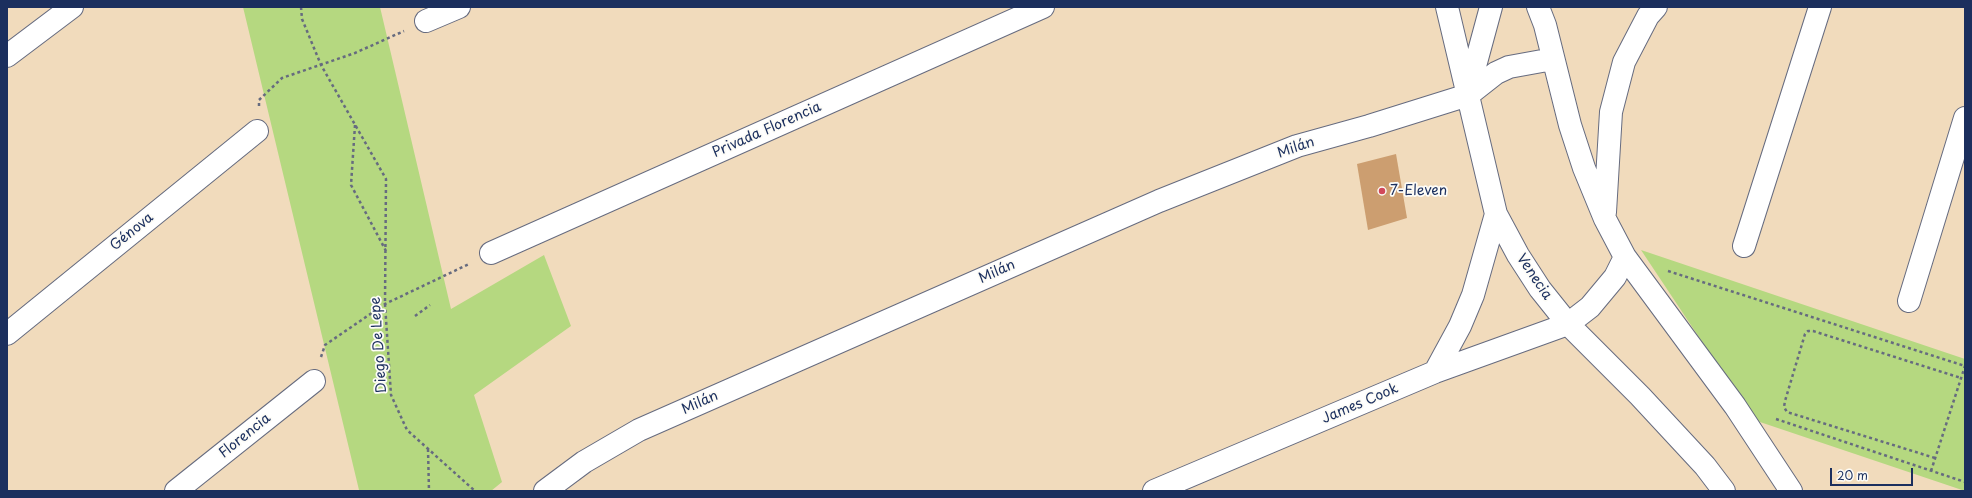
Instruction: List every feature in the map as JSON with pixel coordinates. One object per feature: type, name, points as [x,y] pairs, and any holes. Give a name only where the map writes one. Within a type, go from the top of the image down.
[{"type":"street","points":[[7,56],[72,7]]},
{"type":"street","points":[[426,21],[459,7]]},
{"type":"street","name":"Privada Florencia","points":[[491,253],[1043,7]]},
{"type":"street","name":"Venecia","points":[[1447,7],[1496,214],[1540,288],[1568,324],[1640,396],[1705,466],[1724,491]]},
{"type":"street","points":[[1468,95],[1491,7]]},
{"type":"street","points":[[1605,219],[1611,112],[1624,62],[1648,16],[1656,7]]},
{"type":"street","points":[[1744,246],[1820,7]]},
{"type":"street","points":[[1544,13],[1553,60],[1570,125],[1584,168],[1605,219],[1625,257],[1735,406],[1791,491]]},
{"type":"street","points":[[1468,95],[1496,73],[1509,67],[1553,60]]},
{"type":"street","name":"Milán","points":[[545,491],[584,462],[639,430],[1159,201],[1297,146],[1369,126],[1468,95]]},
{"type":"street","points":[[1909,301],[1965,118]]},
{"type":"street","name":"Génova","points":[[7,334],[257,131]]},
{"type":"street","points":[[1436,372],[1460,326],[1472,295],[1496,214]]},
{"type":"street","name":"James Cook","points":[[1154,491],[1436,372],[1568,324],[1590,307],[1615,277],[1625,257]]},
{"type":"street","name":"Florencia","points":[[176,491],[314,381]]},
{"type":"path","name":"Diego De Lepe","points":[[301,7],[302,19],[322,65],[386,179],[385,304],[390,395],[407,430],[475,491]]},
{"type":"path","points":[[257,131],[259,100],[282,78],[355,53],[426,21]]},
{"type":"path","name":"Diego De Lepe","points":[[355,124],[351,185],[386,251]]},
{"type":"path","points":[[314,381],[325,346],[385,304],[491,253]]},
{"type":"path","points":[[1663,269],[1965,366],[1931,470]]},
{"type":"path","points":[[415,316],[430,305]]},
{"type":"path","points":[[1934,458],[1787,412],[1784,407],[1785,401],[1805,334],[1808,331],[1813,331],[1961,378]]},
{"type":"path","points":[[1773,418],[1965,482]]},
{"type":"path","points":[[428,448],[429,491]]},
{"type":"green space","points":[[243,7],[380,7],[451,309],[544,255],[571,326],[474,395],[502,482],[491,491],[359,490]]},
{"type":"green space","points":[[1641,250],[1965,359],[1965,491],[1754,420]]},
{"type":"building","name":"7-Eleven","points":[[1396,154],[1407,218],[1368,230],[1357,164]]},
{"type":"place","name":"7-Eleven","points":[[1382,191]]}]
